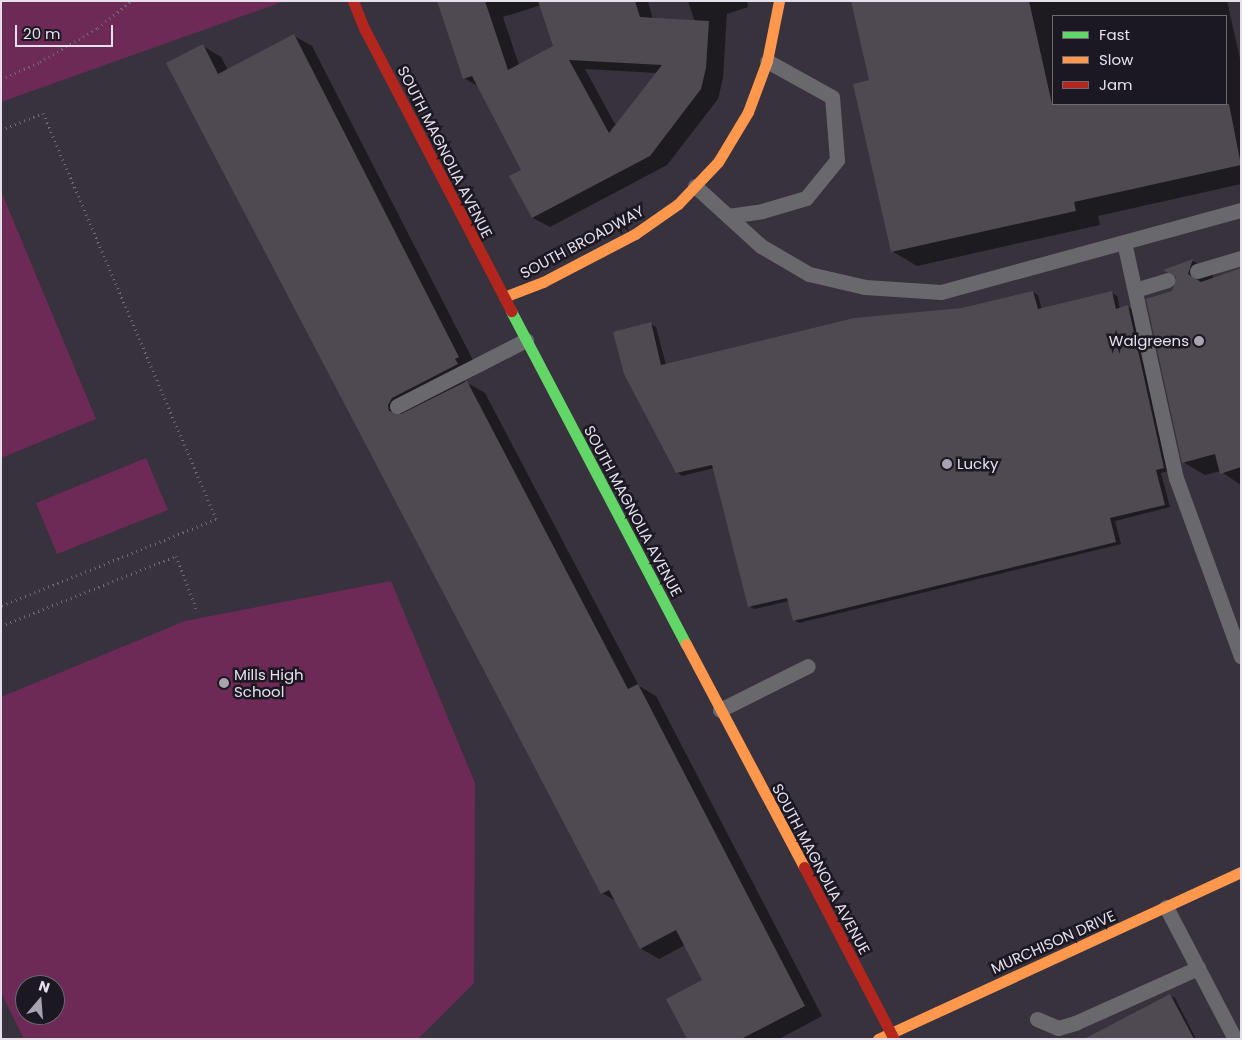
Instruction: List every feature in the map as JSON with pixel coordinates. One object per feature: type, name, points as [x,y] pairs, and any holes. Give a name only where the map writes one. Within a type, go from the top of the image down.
[{"type":"main road","name":"SOUTH MAGNOLIA AVENUE","points":[[353,1],[526,340],[892,1035]]},
{"type":"main road","name":"SOUTH BROADWAY","points":[[504,297],[544,282],[635,234],[678,204],[718,162],[748,112],[768,61],[779,1]]},
{"type":"main road","name":"MURCHISON DRIVE","points":[[878,1039],[892,1035],[1241,872]]},
{"type":"lane","points":[[728,216],[762,211],[806,198],[837,160],[832,97],[768,61]]},
{"type":"lane","points":[[695,186],[762,246],[809,274],[884,288],[941,292],[1241,210]]},
{"type":"lane","points":[[1124,242],[1176,478],[1241,657]]},
{"type":"lane","points":[[1197,271],[1241,258]]},
{"type":"lane","points":[[1135,290],[1167,280]]},
{"type":"lane","points":[[397,406],[526,340]]},
{"type":"lane","points":[[720,710],[808,666]]},
{"type":"lane","points":[[1166,907],[1235,1039]]},
{"type":"lane","points":[[1037,1019],[1058,1028],[1076,1023],[1198,968]]},
{"type":"path","points":[[1,79],[40,62],[98,28],[131,1]]},
{"type":"path","points":[[1,130],[43,113],[216,519],[1,606]]},
{"type":"path","points":[[1,626],[176,556],[196,608]]},
{"type":"shaded area","points":[[1,1],[285,1],[1,102]]},
{"type":"shaded area","points":[[1,191],[96,419],[1,458]]},
{"type":"shaded area","points":[[146,458],[168,510],[57,554],[36,503]]},
{"type":"shaded area","points":[[391,581],[475,783],[474,983],[418,1039],[24,1039],[17,1025],[65,1025],[65,975],[15,975],[15,1021],[1,992],[1,697],[185,621]]},
{"type":"building","points":[[437,1],[485,1],[508,70],[553,46],[538,1],[635,1],[640,17],[709,21],[706,68],[701,89],[650,156],[532,218],[509,176],[521,170],[472,76],[463,79]],"holes":[[[569,60],[662,65],[609,133]]]},
{"type":"building","points":[[851,1],[1029,1],[1052,105],[1229,104],[1241,165],[1074,202],[1076,211],[891,252],[853,84],[869,80]]},
{"type":"building","points":[[294,34],[459,357],[455,359],[458,364],[392,398],[388,405],[389,411],[401,414],[467,381],[628,689],[638,684],[805,1006],[741,1039],[687,1039],[666,999],[702,980],[676,930],[640,949],[609,890],[601,894],[166,63],[203,44],[218,74]]},
{"type":"building","name":"Walgreens","points":[[1193,259],[1188,274],[1201,282],[1241,268],[1241,467],[1220,474],[1215,454],[1182,463],[1146,299],[1172,291],[1176,277],[1163,270]]},
{"type":"building","points":[[1033,291],[1038,309],[1112,291],[1116,309],[1128,305],[1164,468],[1156,470],[1165,505],[1110,518],[1116,542],[793,621],[787,598],[748,607],[712,465],[676,473],[624,374],[613,332],[651,322],[661,365],[854,318],[962,308]]},
{"type":"building","points":[[1170,994],[1194,1039],[1084,1039]]},
{"type":"traffic: fast","points":[[511,311],[686,644]]},
{"type":"traffic: slow","points":[[504,297],[543,282],[635,234],[678,204],[718,162],[748,112],[767,61],[779,1]]},
{"type":"traffic: slow","points":[[686,644],[804,867]]},
{"type":"traffic: slow","points":[[878,1039],[1241,872]]},
{"type":"traffic: jam","points":[[353,1],[365,30],[511,311]]},
{"type":"traffic: jam","points":[[804,867],[894,1039]]},
{"type":"place","name":"Walgreens","points":[[1199,341]]},
{"type":"place","name":"Lucky","points":[[947,464]]},
{"type":"place","name":"Mills High School","points":[[224,683]]}]
